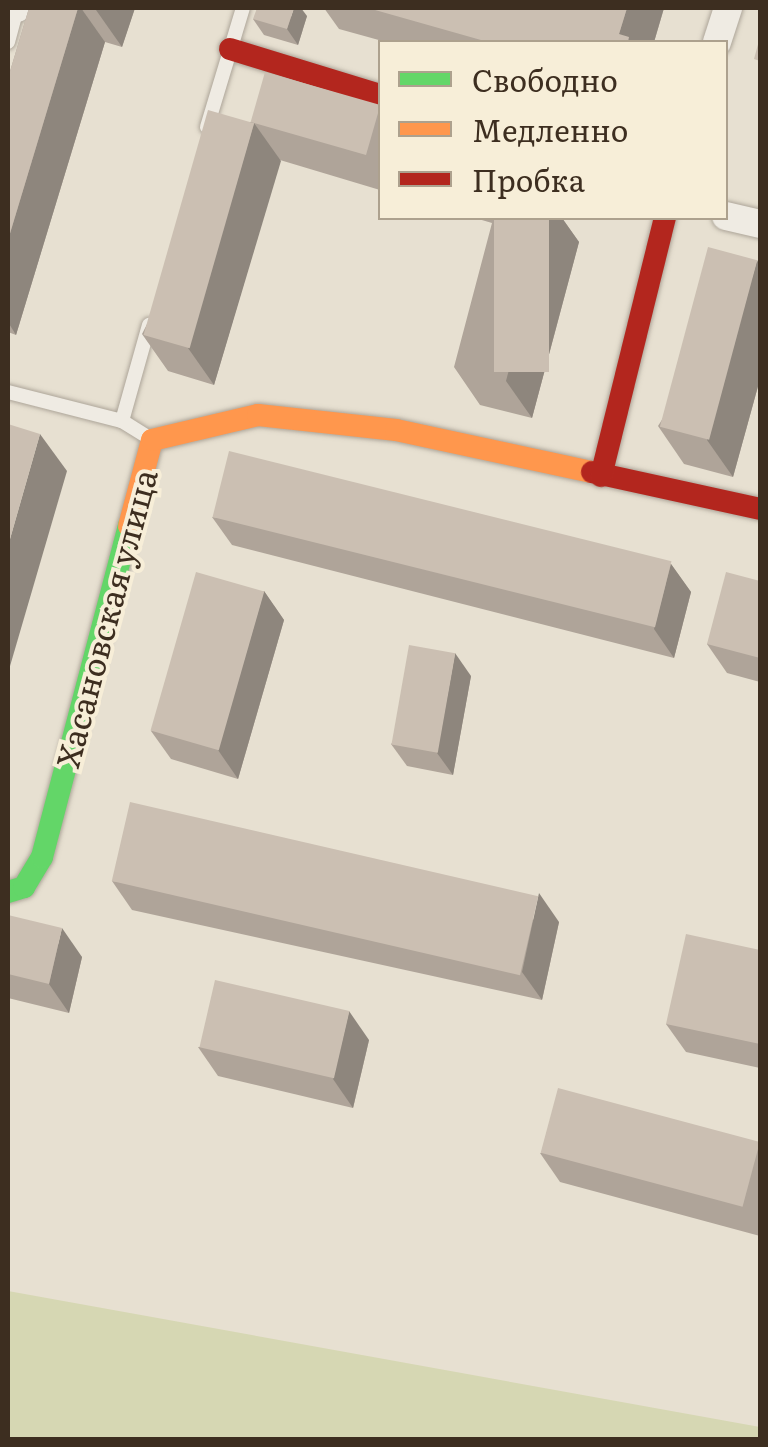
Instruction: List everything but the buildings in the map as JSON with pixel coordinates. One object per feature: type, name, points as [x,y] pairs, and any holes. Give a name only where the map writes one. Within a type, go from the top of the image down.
[{"type":"street","points":[[719,40],[728,8]]},
{"type":"street","points":[[230,49],[378,95]]},
{"type":"street","points":[[728,216],[760,224]]},
{"type":"street","points":[[601,476],[665,220]]},
{"type":"street","name":"Хасановская улица","points":[[8,892],[24,887],[42,857],[152,440],[258,414],[396,430],[760,509]]},
{"type":"lane","points":[[8,42],[16,8]]},
{"type":"lane","points":[[201,146],[243,8]]},
{"type":"lane","points":[[122,421],[154,311]]},
{"type":"lane","points":[[8,392],[122,421],[152,440]]},
{"type":"green space","points":[[8,1291],[760,1427],[760,1439],[8,1439]]},
{"type":"traffic: fast","points":[[8,892],[24,887],[42,857],[129,526]]},
{"type":"traffic: slow","points":[[129,526],[152,440],[258,415],[396,430],[592,472]]},
{"type":"traffic: jam","points":[[230,49],[378,94]]},
{"type":"traffic: jam","points":[[601,476],[665,220]]},
{"type":"traffic: jam","points":[[592,472],[760,509]]}]
